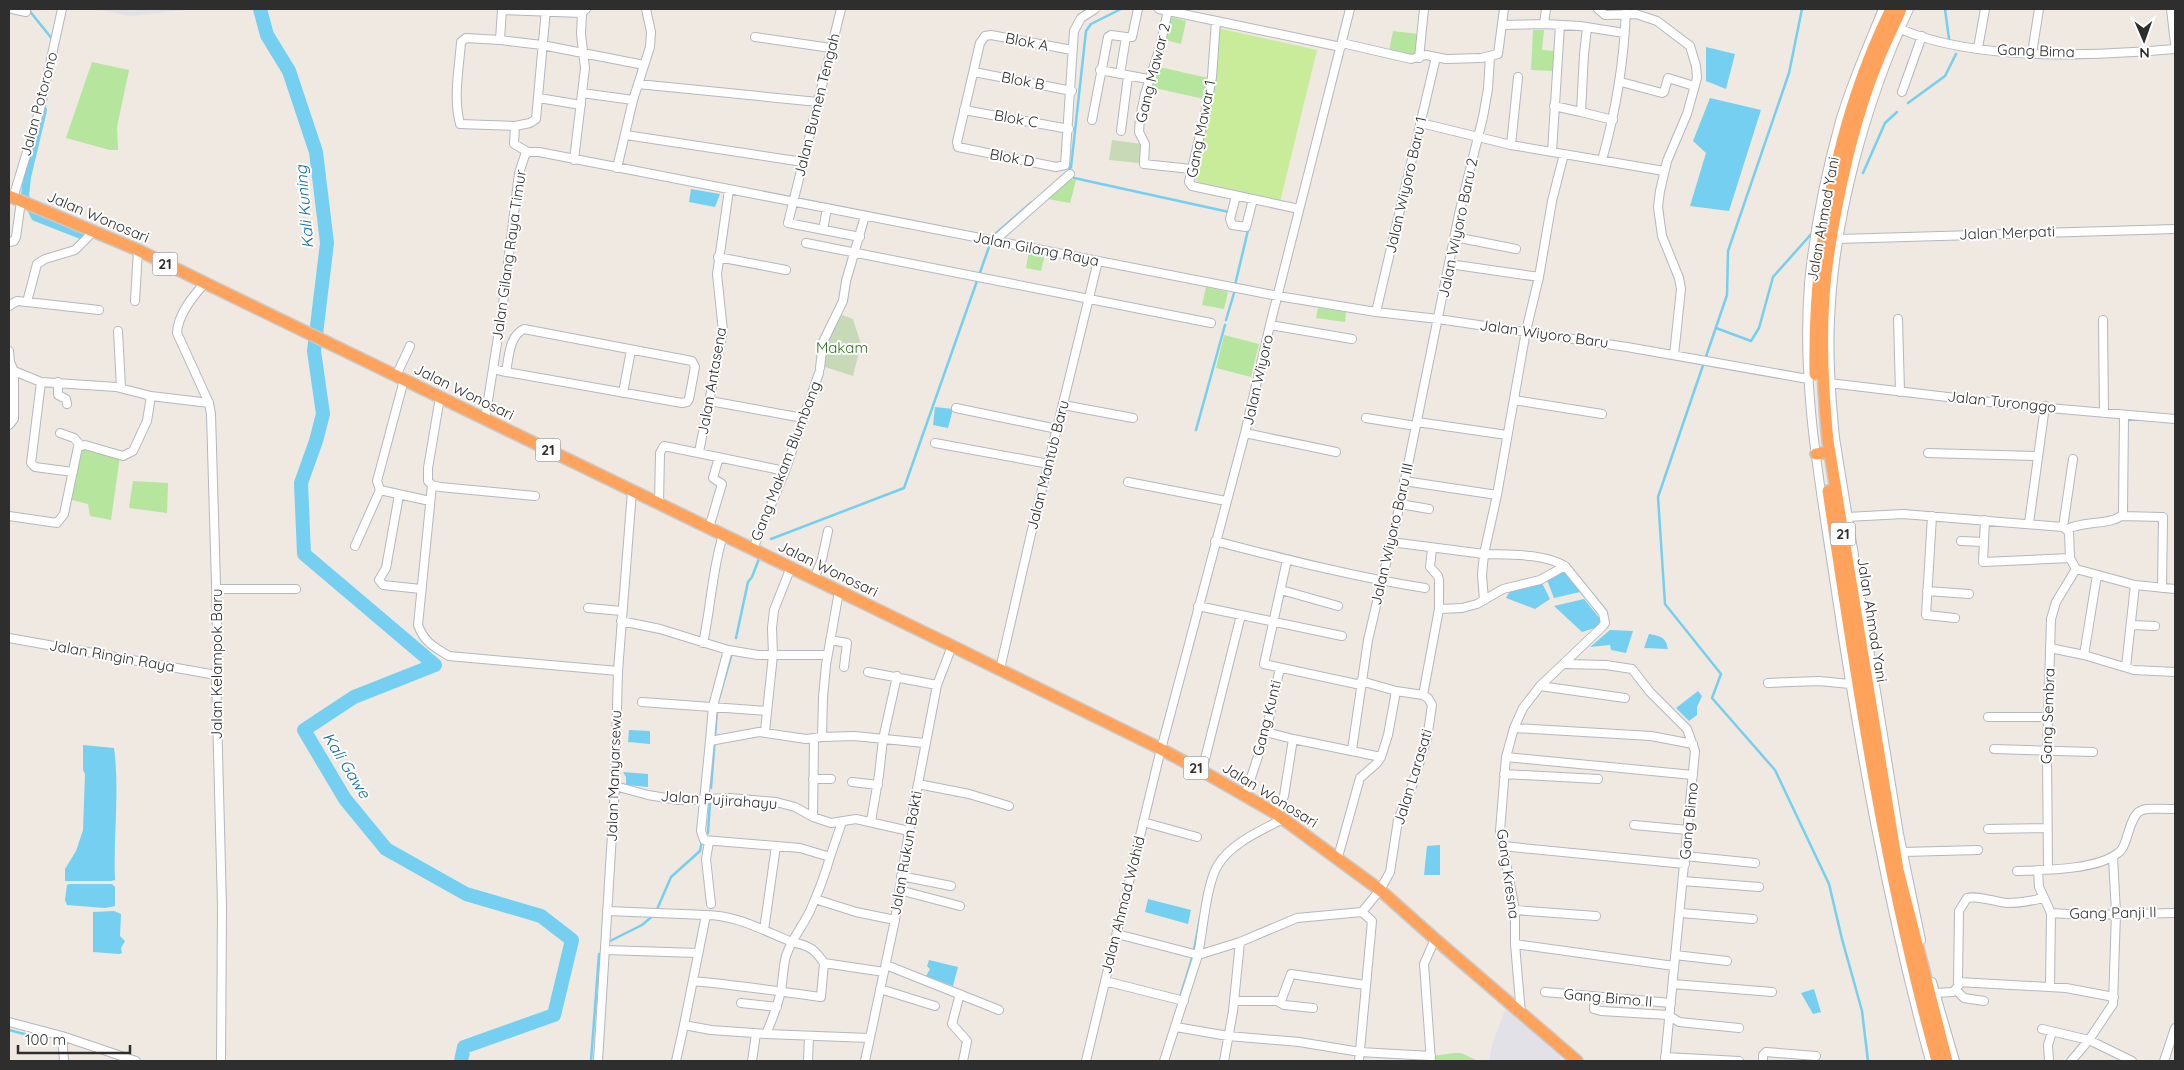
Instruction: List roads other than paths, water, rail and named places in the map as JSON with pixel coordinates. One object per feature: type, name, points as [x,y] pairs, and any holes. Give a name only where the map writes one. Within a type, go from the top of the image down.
[{"type":"highway","name":"Jalan Ahmad Yani","points":[[1890,9],[1861,81],[1848,122],[1820,255],[1814,337],[1815,382],[1820,453],[1880,819],[1933,1059]]},
{"type":"highway","name":"Jalan Ahmad Yani","points":[[1901,9],[1878,62],[1846,164],[1827,260],[1823,319],[1822,382],[1828,441],[1898,870],[1919,941],[1946,1061]]},
{"type":"highway","name":"Jalan Wonosari","points":[[21,201],[138,250],[1000,669],[1202,771],[1279,816],[1338,857],[1380,890],[1435,940],[1577,1061]]},
{"type":"street","points":[[12,9],[26,12]]},
{"type":"street","name":"Jalan Potorono","points":[[9,242],[14,241],[16,238],[21,201],[62,9]]},
{"type":"street","points":[[500,40],[502,9],[585,10],[581,34],[584,52],[582,93],[574,160]]},
{"type":"street","points":[[617,168],[633,100],[650,47],[651,32],[646,9]]},
{"type":"street","name":"Jalan Bumen Tengah","points":[[822,230],[789,225],[841,9]]},
{"type":"street","points":[[1069,129],[1074,31],[1078,22],[1095,9]]},
{"type":"street","points":[[1092,120],[1100,70],[1108,37],[1111,35],[1132,37],[1138,9]]},
{"type":"street","points":[[1159,9],[1411,59],[1426,55],[1453,59],[1498,54],[1504,9]]},
{"type":"street","name":"Jalan Wiyoro","points":[[1161,749],[1245,433],[1270,325],[1350,9]]},
{"type":"street","points":[[1419,58],[1424,9]]},
{"type":"street","points":[[1544,24],[1546,9]]},
{"type":"street","points":[[1598,9],[1605,14],[1626,11],[1657,21],[1687,43],[1691,49],[1696,66],[1694,86],[1682,128],[1664,171],[1660,191],[1660,225],[1662,236],[1679,278],[1681,289],[1674,355]]},
{"type":"street","points":[[1883,9],[1873,31],[1840,122],[1815,237],[1809,294],[1808,379],[1820,453],[1850,684],[1889,898],[1907,979],[1933,1059]]},
{"type":"street","points":[[1909,9],[1866,122],[1838,239],[1830,321],[1830,383],[1835,438],[1847,516],[1919,941],[1936,993],[1954,1061]]},
{"type":"street","points":[[1978,48],[1985,9]]},
{"type":"street","points":[[2032,53],[2039,9]]},
{"type":"street","points":[[2171,9],[2175,43]]},
{"type":"street","points":[[546,10],[542,45],[539,98],[536,119],[530,123],[515,126],[460,124],[456,109],[456,94],[462,40],[500,40],[542,45],[644,65]]},
{"type":"street","name":"Gang Mawar 2","points":[[1168,10],[1160,47],[1148,79],[1139,132],[1145,144],[1144,164],[1191,169]]},
{"type":"street","points":[[1602,160],[1621,82],[1626,11]]},
{"type":"street","name":"Gang Mawar 1","points":[[1216,21],[1212,77],[1189,182],[1192,186],[1299,209]]},
{"type":"street","points":[[1502,25],[1560,25],[1624,33]]},
{"type":"street","points":[[1552,152],[1560,25]]},
{"type":"street","points":[[1581,112],[1587,28]]},
{"type":"street","name":"Gang Bima","points":[[1900,29],[1922,36],[1978,48],[2032,53],[2175,49]]},
{"type":"street","name":"Blok A","points":[[974,72],[982,39],[991,35],[1072,50]]},
{"type":"street","points":[[1902,92],[1922,36]]},
{"type":"street","points":[[755,37],[831,48]]},
{"type":"street","points":[[1121,131],[1126,37]]},
{"type":"street","name":"Jalan Wiyoro Baru 2","points":[[1438,319],[1454,237],[1486,100],[1490,56]]},
{"type":"street","name":"Jalan Wiyoro Baru 1","points":[[1376,312],[1436,57]]},
{"type":"street","points":[[1100,70],[1148,79]]},
{"type":"street","points":[[964,110],[974,72]]},
{"type":"street","name":"Blok B","points":[[974,72],[1072,91]]},
{"type":"street","points":[[1511,145],[1518,77]]},
{"type":"street","points":[[1621,82],[1662,94],[1668,78],[1694,86]]},
{"type":"street","points":[[638,84],[818,102]]},
{"type":"street","points":[[582,93],[633,100]]},
{"type":"street","points":[[539,98],[581,105]]},
{"type":"street","points":[[1554,106],[1613,120]]},
{"type":"street","name":"Blok C","points":[[964,110],[1069,129]]},
{"type":"street","name":"Blok D","points":[[964,110],[957,142],[958,147],[1056,167],[1065,165],[1069,129]]},
{"type":"street","points":[[1421,123],[1511,145],[1664,171]]},
{"type":"street","points":[[515,126],[514,144],[528,152]]},
{"type":"street","points":[[626,135],[803,162]]},
{"type":"street","name":"Jalan Gilang Raya Timur","points":[[485,419],[494,369],[518,173],[528,152],[540,152],[794,202]]},
{"type":"street","points":[[1484,600],[1482,575],[1484,554],[1497,495],[1526,331],[1539,277],[1552,201],[1564,154]]},
{"type":"street","points":[[991,241],[1070,174]]},
{"type":"street","name":"Jalan Antasena","points":[[699,452],[723,331],[716,274],[729,190]]},
{"type":"street","points":[[1236,196],[1230,219],[1232,225],[1246,227],[1253,199]]},
{"type":"street","name":"Jalan Gilang Raya","points":[[794,202],[1278,296]]},
{"type":"street","points":[[827,208],[822,230],[860,238]]},
{"type":"street","name":"Gang Makam Blumbang","points":[[753,549],[786,471],[819,371],[823,342],[843,301],[846,281],[866,216]]},
{"type":"street","name":"Jalan Merpati","points":[[1838,239],[2175,229]]},
{"type":"street","points":[[27,302],[37,264],[45,259],[75,250],[92,230]]},
{"type":"street","points":[[1454,237],[1516,249]]},
{"type":"street","points":[[806,243],[1211,322]]},
{"type":"street","points":[[135,301],[138,250]]},
{"type":"street","points":[[718,257],[786,270]]},
{"type":"street","name":"Jalan Mantub Baru","points":[[1000,669],[1098,261]]},
{"type":"street","points":[[1449,264],[1539,277]]},
{"type":"street","name":"Jalan Kelampok Baru","points":[[205,283],[188,304],[178,326],[177,333],[209,403],[211,414],[217,589],[218,654],[216,674],[222,906],[221,1061]]},
{"type":"street","name":"Jalan Wiyoro Baru","points":[[1278,296],[1376,312],[1526,331],[1808,379]]},
{"type":"street","points":[[9,306],[17,301],[99,310]]},
{"type":"street","points":[[1898,318],[1900,392]]},
{"type":"street","name":"Jalan Wiyoro Baru III","points":[[1352,750],[1361,683],[1374,610],[1383,582],[1438,319]]},
{"type":"street","points":[[2103,320],[2104,413]]},
{"type":"street","points":[[1270,325],[1352,340]]},
{"type":"street","points":[[494,369],[506,372],[622,393],[682,403],[687,402],[689,399],[695,367],[692,361],[524,329],[517,332],[513,338],[506,372]]},
{"type":"street","points":[[118,331],[121,388]]},
{"type":"street","points":[[355,546],[380,490],[377,481],[400,378],[410,346]]},
{"type":"street","points":[[622,393],[631,350]]},
{"type":"street","points":[[9,351],[10,362],[14,370],[11,398],[14,420],[9,425]]},
{"type":"street","points":[[14,370],[42,382],[121,388],[151,396],[209,403]]},
{"type":"street","points":[[42,382],[31,463],[35,468],[73,472]]},
{"type":"street","points":[[58,382],[58,395],[66,398],[67,404]]},
{"type":"street","name":"Jalan Turonggo","points":[[1830,383],[2015,405],[2045,406],[2175,419]]},
{"type":"street","points":[[9,516],[57,523],[64,514],[78,447],[85,445],[123,456],[133,451],[147,421],[151,396]]},
{"type":"street","points":[[440,397],[427,476],[428,481],[432,485],[534,496]]},
{"type":"street","points":[[710,400],[803,418]]},
{"type":"street","points":[[1514,400],[1602,414]]},
{"type":"street","points":[[1063,405],[1133,418]]},
{"type":"street","points":[[2029,523],[2045,406]]},
{"type":"street","points":[[956,408],[1057,429]]},
{"type":"street","points":[[2121,516],[2123,508],[2124,415]]},
{"type":"street","points":[[1366,418],[1507,435]]},
{"type":"street","points":[[60,433],[70,436],[81,446]]},
{"type":"street","points":[[1245,433],[1336,452]]},
{"type":"street","points":[[935,443],[1049,464]]},
{"type":"street","points":[[660,504],[661,448],[667,445],[786,471]]},
{"type":"street","points":[[1928,453],[2038,456]]},
{"type":"street","points":[[709,528],[722,484],[713,478],[719,457]]},
{"type":"street","points":[[2073,459],[2066,528],[2070,558],[2076,569],[2135,585],[2175,589]]},
{"type":"street","points":[[1404,481],[1497,495]]},
{"type":"street","points":[[1128,482],[1226,501]]},
{"type":"street","points":[[432,485],[418,625],[422,636],[430,645],[449,656],[618,671]]},
{"type":"street","points":[[380,490],[430,501]]},
{"type":"street","name":"Jalan Manyarsewu","points":[[598,1061],[615,786],[618,671],[632,491]]},
{"type":"street","points":[[399,495],[386,568],[379,580],[383,585],[421,589]]},
{"type":"street","points":[[1400,504],[1429,509]]},
{"type":"street","points":[[1847,516],[1903,514],[2029,523],[2066,528],[2079,524],[2115,520],[2121,516],[2163,513],[2162,588]]},
{"type":"street","points":[[1932,516],[1927,591],[1928,616],[1955,618]]},
{"type":"street","points":[[1985,520],[1983,562],[2070,558]]},
{"type":"street","points":[[814,579],[822,559],[828,531]]},
{"type":"street","points":[[703,643],[708,620],[714,569],[723,534]]},
{"type":"street","points":[[1215,541],[1383,582],[1425,588]]},
{"type":"street","points":[[1961,541],[1984,542]]},
{"type":"street","points":[[1391,542],[1484,554],[1539,558],[1565,566]]},
{"type":"street","points":[[1287,560],[1264,664],[1423,695],[1430,647],[1439,609],[1439,580],[1430,567],[1432,548]]},
{"type":"street","points":[[1439,609],[1462,608],[1484,600],[1503,589],[1540,580],[1565,566]]},
{"type":"street","name":"Gang Kresna","points":[[1521,1014],[1515,944],[1515,910],[1500,831],[1506,757],[1514,728],[1523,708],[1540,686],[1565,664],[1605,620],[1603,612],[1565,566]]},
{"type":"street","points":[[766,731],[773,655],[772,628],[774,610],[791,567]]},
{"type":"street","name":"Gang Sembra","points":[[2048,868],[2047,717],[2052,610],[2076,569]]},
{"type":"street","points":[[2084,655],[2097,575]]},
{"type":"street","points":[[2126,667],[2135,585]]},
{"type":"street","points":[[217,589],[296,589]]},
{"type":"street","points":[[1281,590],[1338,606]]},
{"type":"street","points":[[813,817],[813,779],[827,655],[839,591]]},
{"type":"street","points":[[1927,591],[1969,594]]},
{"type":"street","points":[[1198,606],[1342,636]]},
{"type":"street","points":[[588,608],[622,611]]},
{"type":"street","points":[[1202,771],[1241,615]]},
{"type":"street","points":[[621,622],[660,629],[703,643],[758,655],[827,655]]},
{"type":"street","points":[[2131,625],[2155,626]]},
{"type":"street","name":"Jalan Ringin Raya","points":[[9,638],[216,674]]},
{"type":"street","points":[[830,640],[847,643],[844,667]]},
{"type":"street","name":"Jalan Rukun Bakti","points":[[865,1061],[885,969],[937,685],[952,646]]},
{"type":"street","points":[[2050,648],[2084,655],[2145,672],[2175,672]]},
{"type":"street","points":[[731,650],[713,706],[712,741],[701,832],[704,840],[810,850],[830,856]]},
{"type":"street","name":"Gang Bimo","points":[[1565,664],[1606,665],[1632,669],[1650,692],[1687,729],[1695,751],[1674,966],[1674,984],[1668,1015],[1665,1059]]},
{"type":"street","name":"Gang Kunti","points":[[1245,796],[1266,732],[1280,668]]},
{"type":"street","points":[[868,672],[937,685]]},
{"type":"street","points":[[871,821],[878,785],[883,738],[897,676]]},
{"type":"street","points":[[1768,683],[1820,681],[1850,684]]},
{"type":"street","points":[[1540,686],[1624,698]]},
{"type":"street","points":[[1338,857],[1360,778],[1381,757],[1396,691]]},
{"type":"street","name":"Jalan Larasati","points":[[1380,890],[1390,872],[1398,820],[1411,789],[1427,739],[1432,704],[1423,695]]},
{"type":"street","points":[[642,702],[767,711]]},
{"type":"street","points":[[1988,717],[2047,717]]},
{"type":"street","points":[[1514,728],[1651,736],[1693,744]]},
{"type":"street","points":[[712,741],[766,731],[818,738],[854,736],[925,743]]},
{"type":"street","points":[[1266,732],[1293,740],[1381,757]]},
{"type":"street","points":[[1164,1061],[1176,1026],[1181,1000],[1218,864],[1242,842],[1279,816],[1293,740]]},
{"type":"street","name":"Jalan Ahmad Wahid","points":[[1086,1061],[1161,749]]},
{"type":"street","points":[[1994,749],[2093,752]]},
{"type":"street","points":[[1506,757],[1694,775]]},
{"type":"street","points":[[1504,774],[1598,779]]},
{"type":"street","points":[[813,779],[831,779]]},
{"type":"street","points":[[852,782],[878,785]]},
{"type":"street","points":[[918,784],[969,794],[1009,806]]},
{"type":"street","name":"Jalan Pujirahayu","points":[[615,786],[648,795],[678,800],[730,798],[776,802],[795,807],[813,817],[831,823],[856,819],[909,831]]},
{"type":"street","points":[[2016,870],[2090,865],[2113,857],[2123,849],[2131,821],[2137,812],[2143,809],[2175,809]]},
{"type":"street","points":[[766,1034],[777,1007],[786,957],[815,899],[842,822]]},
{"type":"street","points":[[1143,822],[1197,837]]},
{"type":"street","points":[[1634,825],[1688,830]]},
{"type":"street","points":[[1988,829],[2047,828]]},
{"type":"street","points":[[710,842],[706,859],[711,904]]},
{"type":"street","points":[[764,930],[776,846]]},
{"type":"street","points":[[1502,846],[1685,860],[1755,863]]},
{"type":"street","points":[[1903,852],[1978,850]]},
{"type":"street","points":[[2071,1061],[2113,1004],[2116,914],[2113,857]]},
{"type":"street","points":[[2038,870],[2039,887],[2051,914],[2050,987]]},
{"type":"street","points":[[901,876],[951,886]]},
{"type":"street","points":[[1683,881],[1759,887]]},
{"type":"street","points":[[899,890],[960,906]]},
{"type":"street","points":[[1117,934],[1195,954],[1240,942],[1297,918],[1362,912],[1380,890]]},
{"type":"street","points":[[1984,1001],[1964,998],[1957,986],[1959,911],[1965,900],[1970,897],[2007,903],[2027,902],[2043,898]]},
{"type":"street","points":[[815,899],[856,912],[894,920]]},
{"type":"street","points":[[607,910],[722,916],[741,921],[814,950],[824,963],[821,997],[693,981]]},
{"type":"street","points":[[1515,910],[1596,916]]},
{"type":"street","points":[[1359,1061],[1372,921],[1362,912]]},
{"type":"street","points":[[1680,913],[1753,919]]},
{"type":"street","name":"Gang Panji II","points":[[2051,914],[2175,913]]},
{"type":"street","points":[[676,1061],[706,915]]},
{"type":"street","points":[[1176,1026],[1228,1036],[1299,1042],[1414,1058],[1431,1058],[1424,964],[1435,940]]},
{"type":"street","points":[[1224,1061],[1234,1001],[1240,942]]},
{"type":"street","points":[[1515,944],[1674,966]]},
{"type":"street","points":[[605,950],[698,953]]},
{"type":"street","points":[[1675,955],[1727,961]]},
{"type":"street","points":[[824,963],[885,969],[960,994],[999,1010]]},
{"type":"street","points":[[1279,1002],[1283,998],[1290,974],[1365,985]]},
{"type":"street","points":[[1105,981],[1181,1000]]},
{"type":"street","points":[[1674,984],[1772,992]]},
{"type":"street","points":[[1936,993],[1949,993],[1957,986],[2050,987],[2114,997]]},
{"type":"street","points":[[880,989],[935,1006]]},
{"type":"street","name":"Gang Bimo II","points":[[1545,992],[1671,1003]]},
{"type":"street","points":[[960,994],[952,1024],[967,1040],[963,1061]]},
{"type":"street","points":[[1595,997],[1594,1009],[1601,1011],[1668,1015],[1679,1022],[1739,1028]]},
{"type":"street","points":[[1234,1001],[1279,1002],[1284,1005],[1313,1008]]},
{"type":"street","points":[[741,1003],[777,1007]]},
{"type":"street","points":[[9,1022],[62,1036],[136,1061]]},
{"type":"street","points":[[684,1025],[756,1034],[869,1038]]},
{"type":"street","points":[[2164,1061],[2172,1052],[2175,1028]]},
{"type":"street","points":[[2042,1029],[2088,1040],[2132,1061]]},
{"type":"street","points":[[2049,1061],[2048,1045],[2052,1032]]},
{"type":"street","points":[[752,1061],[756,1034]]},
{"type":"street","points":[[62,1036],[64,1061]]},
{"type":"street","points":[[808,1061],[810,1036]]},
{"type":"street","points":[[1763,1061],[1763,1055],[1766,1052],[1816,1056]]},
{"type":"street","points":[[1665,1059],[1739,1061]]},
{"type":"water","points":[[1706,47],[1735,54],[1726,89],[1706,81]]},
{"type":"water","points":[[1710,98],[1761,110],[1729,211],[1690,206],[1706,153],[1693,141]]},
{"type":"water","points":[[691,189],[720,194],[715,207],[689,202]]},
{"type":"water","points":[[935,407],[953,409],[948,428],[933,425]]},
{"type":"water","points":[[1565,571],[1580,592],[1554,598],[1547,580]]},
{"type":"water","points":[[1542,583],[1550,599],[1535,609],[1506,598],[1510,591]]},
{"type":"water","points":[[1584,599],[1601,620],[1598,627],[1582,632],[1554,606]]},
{"type":"water","points":[[1610,630],[1633,631],[1626,653],[1611,650],[1610,645],[1590,647]]},
{"type":"water","points":[[1649,634],[1662,638],[1666,642],[1668,649],[1644,648]]},
{"type":"water","points":[[1698,691],[1702,696],[1697,707],[1697,715],[1689,721],[1676,708]]},
{"type":"water","points":[[629,730],[650,731],[650,744],[628,742]]},
{"type":"water","points":[[83,745],[114,748],[116,764],[115,880],[111,881],[65,881],[65,869],[76,851],[83,830],[85,774],[83,770]]},
{"type":"water","points":[[623,772],[648,774],[648,787],[626,785],[626,777]]},
{"type":"water","points":[[1440,845],[1440,875],[1424,875],[1427,846]]},
{"type":"water","points":[[112,884],[115,887],[115,906],[105,908],[67,905],[65,900],[67,885]]},
{"type":"water","points":[[1148,899],[1191,910],[1188,924],[1145,912]]},
{"type":"water","points":[[114,911],[121,914],[120,936],[125,941],[121,948],[122,953],[93,952],[93,912]]},
{"type":"water","points":[[929,960],[958,967],[953,986],[926,976],[930,969],[927,966]]},
{"type":"water","points":[[1814,989],[1821,1012],[1813,1014],[1801,993]]},
{"type":"waterway","points":[[28,9],[53,40]]},
{"type":"waterway","name":"Kali Gawe","points":[[260,9],[267,35],[289,71],[316,152],[327,243],[314,351],[323,414],[316,441],[301,483],[304,554],[435,665],[354,697],[304,730],[345,799],[386,849],[466,894],[541,916],[572,940],[554,1015],[464,1047],[461,1061]]},
{"type":"waterway","points":[[1067,173],[1071,167],[1086,31],[1091,24],[1121,9]]},
{"type":"waterway","points":[[1802,9],[1789,73],[1728,251],[1727,295],[1658,497],[1665,604],[1721,674],[1712,698],[1775,770],[1829,884],[1862,1011],[1868,1061]]},
{"type":"waterway","points":[[1945,9],[1949,39]]},
{"type":"waterway","points":[[1908,103],[1945,76],[1956,54]]},
{"type":"waterway","points":[[43,110],[27,177],[25,196],[35,217],[81,235]]},
{"type":"waterway","points":[[1863,173],[1885,123],[1897,112]]},
{"type":"waterway","points":[[1074,178],[1229,212]]},
{"type":"waterway","points":[[994,235],[1032,202]]},
{"type":"waterway","points":[[1235,285],[1249,226]]},
{"type":"waterway","points":[[1716,328],[1751,341],[1759,328],[1773,277],[1813,232]]},
{"type":"waterway","points":[[771,539],[904,488],[990,244]]},
{"type":"waterway","points":[[1226,320],[1234,293]]},
{"type":"waterway","points":[[1196,430],[1225,325]]},
{"type":"waterway","points":[[736,638],[748,582],[752,577],[760,556]]},
{"type":"waterway","points":[[718,702],[732,653]]},
{"type":"waterway","points":[[711,788],[717,711]]},
{"type":"waterway","points":[[708,833],[710,802]]},
{"type":"waterway","points":[[608,942],[642,925],[655,914],[671,877],[700,851],[702,841]]},
{"type":"waterway","points":[[1180,997],[1193,955],[1200,918]]},
{"type":"waterway","points":[[591,1061],[599,954]]},
{"type":"waterway","points":[[9,1030],[28,1035]]},
{"type":"water label","name":"Kali Kuning","points":[[304,207]]},
{"type":"park label","name":"Makam","points":[[842,348]]}]
